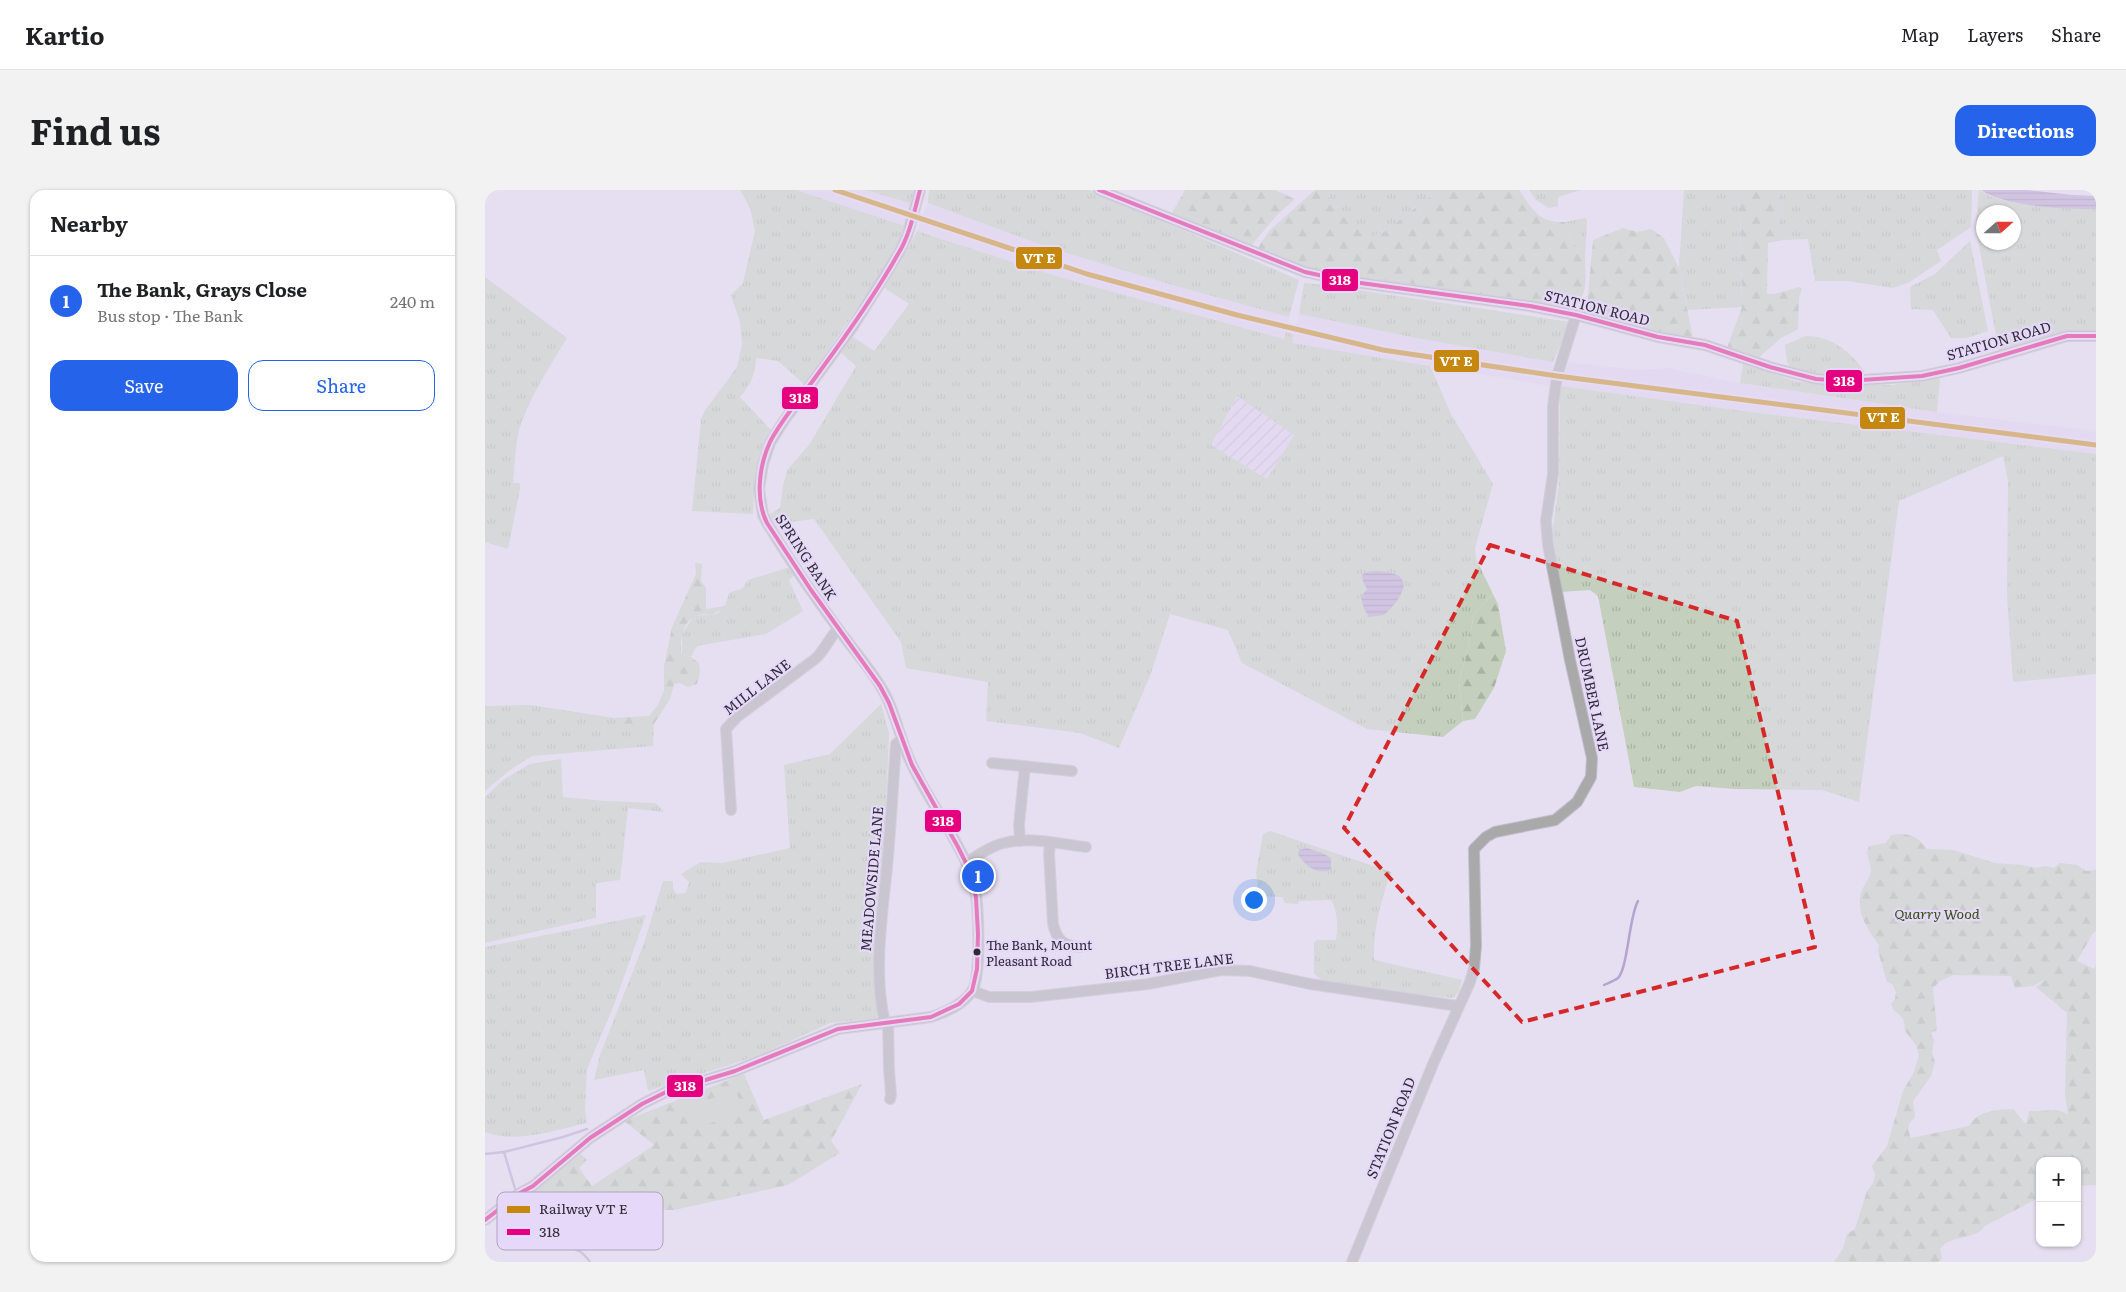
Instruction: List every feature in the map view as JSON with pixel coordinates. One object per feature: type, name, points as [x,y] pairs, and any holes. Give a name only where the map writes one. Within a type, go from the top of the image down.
[{"type":"street","name":"SPRING BANK","points":[[920,190],[907,236],[899,253],[852,328],[783,422],[770,443],[763,464],[759,489],[763,514],[783,548],[886,696],[912,765],[973,877],[977,903],[978,968],[973,991]]},
{"type":"street","name":"STATION ROAD","points":[[1099,190],[1305,272],[1346,281],[1530,306],[1575,315],[1658,337],[1705,344],[1799,376],[1838,380],[1922,376],[1959,368],[2067,336],[2096,336]]},
{"type":"street","name":"DRUMBER LANE","points":[[1458,1006],[1470,982],[1474,968],[1476,946],[1474,849],[1486,837],[1495,832],[1555,820],[1577,802],[1591,778],[1592,758],[1570,660],[1548,545],[1546,521],[1553,474],[1553,406],[1557,376],[1575,315]]},
{"type":"street","name":"MILL LANE","points":[[731,810],[726,729],[737,717],[820,655],[838,629]]},
{"type":"street","name":"MEADOWSIDE LANE","points":[[890,1099],[887,1023],[881,1006],[879,967],[891,830],[896,744],[901,740]]},
{"type":"street","points":[[992,763],[1073,771]]},
{"type":"street","points":[[1020,841],[1019,825],[1025,766]]},
{"type":"street","points":[[966,863],[997,846],[1020,841],[1086,847]]},
{"type":"street","points":[[1050,843],[1051,906],[1055,932],[1065,945],[1080,947]]},
{"type":"street","name":"BIRCH TREE LANE","points":[[973,991],[989,997],[1031,996],[1148,984],[1221,970],[1250,971],[1338,989],[1458,1006]]},
{"type":"street","points":[[522,1192],[533,1186],[591,1138],[642,1104],[666,1092],[735,1071],[837,1029],[942,1014],[964,1000],[973,991]]},
{"type":"street","name":"STATION ROAD","points":[[1352,1262],[1458,1006]]},
{"type":"street","points":[[485,1220],[497,1211]]},
{"type":"highlighted area","points":[[1490,545],[1737,621],[1815,947],[1522,1022],[1344,828]]},
{"type":"shaded area","points":[[796,190],[865,190],[913,204],[905,226]]},
{"type":"shaded area","points":[[1981,190],[2027,190],[2096,196],[2096,209],[2036,206],[2004,200]]},
{"type":"shaded area","points":[[928,203],[1050,248],[1179,287],[1289,317],[1284,339],[1059,277],[917,231]]},
{"type":"shaded area","points":[[1299,314],[1416,338],[1553,362],[1553,368],[1563,370],[1565,362],[1641,370],[1667,368],[1740,383],[1937,412],[2096,431],[2096,454],[1743,411],[1560,386],[1561,381],[1551,380],[1550,386],[1291,343]]},
{"type":"shaded area","points":[[1237,396],[1295,435],[1267,479],[1211,445]]},
{"type":"shaded area","points":[[1378,571],[1399,576],[1403,582],[1402,593],[1384,615],[1369,617],[1364,609],[1361,597],[1367,589],[1362,575],[1366,572]]},
{"type":"shaded area","points":[[1307,848],[1331,858],[1331,869],[1322,871],[1308,866],[1298,854],[1299,850]]},
{"type":"green space","points":[[740,190],[796,190],[905,226],[899,246],[872,288],[804,384],[778,361],[756,358],[752,379],[740,397],[772,431],[759,457],[754,487],[753,514],[692,511],[701,420],[704,412],[737,367],[742,344],[740,322],[731,295],[743,283],[755,231],[750,208]]},
{"type":"green space","points":[[865,190],[918,190],[913,204]]},
{"type":"green space","points":[[929,190],[1089,190],[1299,280],[1289,317],[1179,287],[1050,248],[928,203]]},
{"type":"green space","points":[[1185,190],[1275,190],[1295,199],[1276,216],[1251,246],[1171,215]]},
{"type":"green space","points":[[1315,190],[1334,190],[1326,201],[1368,238],[1384,232],[1436,192],[1435,190],[1519,190],[1537,214],[1549,220],[1565,222],[1572,243],[1581,257],[1585,259],[1584,290],[1575,306],[1506,300],[1354,279],[1306,268],[1257,249],[1270,230]]},
{"type":"green space","points":[[1334,190],[1435,190],[1436,192],[1384,232],[1368,238],[1325,201]]},
{"type":"green space","points":[[1529,190],[1581,190],[1558,197],[1558,206],[1549,208],[1536,200]]},
{"type":"green space","points":[[1684,190],[1735,190],[1740,208],[1742,307],[1688,310],[1679,268]]},
{"type":"green space","points":[[1735,190],[1782,190],[1783,240],[1768,243],[1767,294],[1802,288],[1799,298],[1798,329],[1781,338],[1757,359],[1727,348],[1742,307],[1740,208]]},
{"type":"green space","points":[[1782,190],[1972,190],[1971,227],[1937,250],[1941,261],[1908,283],[1892,288],[1848,281],[1815,281],[1808,239],[1783,240]]},
{"type":"green space","points":[[1979,190],[1992,197],[2017,203],[2096,209],[2096,330],[2071,330],[1999,351],[1980,250],[2021,250],[2021,205],[1978,205]]},
{"type":"green space","points":[[1585,218],[1587,220],[1585,259],[1581,257],[1572,243],[1565,222]]},
{"type":"green space","points":[[1623,228],[1637,232],[1651,229],[1664,238],[1679,268],[1693,338],[1651,332],[1591,313],[1587,306],[1593,240]]},
{"type":"green space","points":[[917,231],[1059,277],[1284,339],[1286,332],[1294,334],[1292,343],[1430,366],[1451,414],[1493,484],[1475,548],[1476,559],[1493,594],[1474,613],[1468,649],[1459,682],[1463,721],[1443,737],[1367,729],[1242,663],[1228,630],[1170,614],[1150,676],[1119,748],[1080,733],[986,721],[988,682],[906,668],[901,642],[814,519],[776,524],[769,515],[780,508],[783,485],[788,469],[809,445],[856,366],[839,351],[850,335],[874,351],[909,304],[883,287],[901,262]],"holes":[[[1237,396],[1294,435],[1267,479],[1211,445]]]},
{"type":"green space","points":[[1970,241],[1988,331],[1966,338],[1951,338],[1933,310],[1911,309],[1910,287],[1935,274]]},
{"type":"green space","points":[[485,277],[567,338],[526,410],[518,435],[513,483],[520,483],[520,489],[508,549],[485,542]]},
{"type":"green space","points":[[1304,283],[1570,322],[1553,362],[1416,338],[1299,314]]},
{"type":"green space","points":[[1806,336],[1824,339],[1840,346],[1865,372],[1849,376],[1828,377],[1791,370],[1787,361],[1785,345]]},
{"type":"green space","points":[[1743,364],[1798,382],[1892,385],[1940,378],[1937,412],[1740,383]]},
{"type":"green space","points":[[1560,386],[1743,411],[2096,454],[2096,674],[2013,682],[2007,595],[2008,481],[2003,456],[1899,501],[1859,802],[1822,790],[1735,789],[1696,786],[1680,792],[1634,787],[1598,596],[1590,590],[1561,592],[1554,553],[1553,528],[1559,484]]},
{"type":"green space","points":[[695,563],[702,564],[701,581],[706,588],[706,609],[725,606],[716,613],[700,614],[691,619],[683,633],[682,655],[691,657],[699,663],[700,672],[697,684],[687,687],[680,683],[674,684],[670,699],[654,724],[628,726],[617,723],[614,718],[649,716],[658,705],[664,690],[664,666],[672,627],[696,574]]},
{"type":"green space","points":[[790,567],[796,574],[789,580],[803,611],[766,634],[697,646],[691,657],[682,655],[682,634],[694,616],[717,614],[725,606],[729,593],[743,588],[748,580]]},
{"type":"green space","points":[[1493,594],[1498,604],[1506,651],[1494,688],[1475,719],[1463,721],[1459,682],[1468,649],[1474,613]]},
{"type":"green space","points":[[881,704],[889,733],[877,1018],[830,1023],[757,1056],[648,1091],[644,1070],[594,1080],[600,1055],[644,943],[663,881],[673,881],[673,888],[676,894],[686,893],[689,882],[681,874],[701,862],[722,863],[790,848],[784,765],[830,754]]},
{"type":"green space","points":[[531,705],[614,718],[654,717],[653,746],[532,756],[510,770],[485,791],[485,706]]},
{"type":"green space","points":[[561,759],[563,797],[656,803],[664,812],[628,808],[620,880],[596,883],[596,918],[485,943],[485,797],[503,780],[530,764]]},
{"type":"green space","points":[[1270,831],[1391,872],[1378,915],[1374,960],[1462,980],[1459,991],[1453,998],[1402,993],[1322,980],[1314,974],[1314,943],[1317,940],[1336,940],[1335,909],[1331,900],[1299,901],[1298,904],[1285,903],[1282,897],[1259,896],[1256,873],[1263,834]]},
{"type":"green space","name":"Quarry Wood","points":[[1891,835],[1909,835],[1918,840],[1927,849],[1953,850],[1995,863],[2036,868],[2045,866],[2054,868],[2060,863],[2077,865],[2086,871],[2096,870],[2096,931],[2077,961],[2094,969],[2096,965],[2096,1185],[2081,1186],[2081,1157],[2036,1157],[2036,1199],[1985,1226],[1975,1234],[1944,1244],[1940,1249],[1942,1258],[1939,1262],[1834,1262],[1843,1249],[1847,1234],[1855,1229],[1867,1191],[1873,1183],[1875,1174],[1872,1166],[1887,1146],[1903,1091],[1914,1072],[1919,1055],[1916,1045],[1905,1031],[1904,1021],[1894,1011],[1891,1004],[1895,999],[1896,992],[1892,984],[1887,982],[1878,951],[1879,945],[1863,919],[1861,912],[1860,897],[1871,872],[1868,855],[1869,846],[1886,843]],"holes":[[[1953,975],[2011,976],[2015,988],[2033,986],[2048,978],[2036,987],[2067,1013],[2065,1095],[2068,1114],[2058,1110],[2029,1111],[2026,1124],[2013,1109],[1994,1111],[1977,1117],[1969,1126],[1911,1138],[1909,1127],[1910,1122],[1915,1117],[1913,1101],[1931,1076],[1935,1062],[1932,1052],[1934,1041],[1931,1033],[1937,1030],[1933,988],[1940,981]]]},
{"type":"green space","points":[[646,915],[614,1005],[587,1069],[585,1108],[587,1123],[536,1135],[510,1137],[485,1132],[485,947]]},
{"type":"green space","points":[[744,1074],[764,1120],[862,1084],[831,1141],[840,1153],[788,1185],[674,1210],[663,1210],[663,1192],[527,1192],[524,1188],[580,1153],[587,1160],[579,1168],[592,1186],[654,1145],[624,1121]]},
{"type":"green space","points":[[736,1090],[741,1106],[708,1124],[695,1124],[688,1121],[685,1107],[691,1100],[708,1100]]},
{"type":"waterway","points":[[1604,985],[1618,978],[1621,972],[1632,918],[1638,901]]},
{"type":"waterway","points":[[504,1152],[587,1129]]},
{"type":"waterway","points":[[485,1154],[504,1152],[516,1192]]},
{"type":"waterway","points":[[577,1250],[590,1262]]},
{"type":"transit line","points":[[835,190],[1087,274],[1237,315],[1383,350],[1557,376],[2096,445]]},
{"type":"transit line","name":"318","points":[[522,1192],[533,1186],[590,1138],[642,1104],[666,1092],[735,1071],[838,1029],[931,1017],[959,1004],[972,991],[977,969],[978,934],[976,898],[972,875],[912,765],[889,703],[880,686],[811,590],[767,523],[763,514],[760,493],[763,461],[770,442],[787,415],[871,299],[889,269],[906,239],[920,190]]},
{"type":"transit line","name":"318","points":[[1099,190],[1305,272],[1346,281],[1530,306],[1576,315],[1658,337],[1705,345],[1770,367],[1816,379],[1846,381],[1922,376],[1959,368],[2067,336],[2096,336]]},
{"type":"transit line","name":"318","points":[[485,1220],[497,1211]]},
{"type":"place","name":"The Bank, Grays Close","points":[[978,876]]},
{"type":"place","name":"The Bank, Mount Pleasant Road","points":[[977,952]]}]
